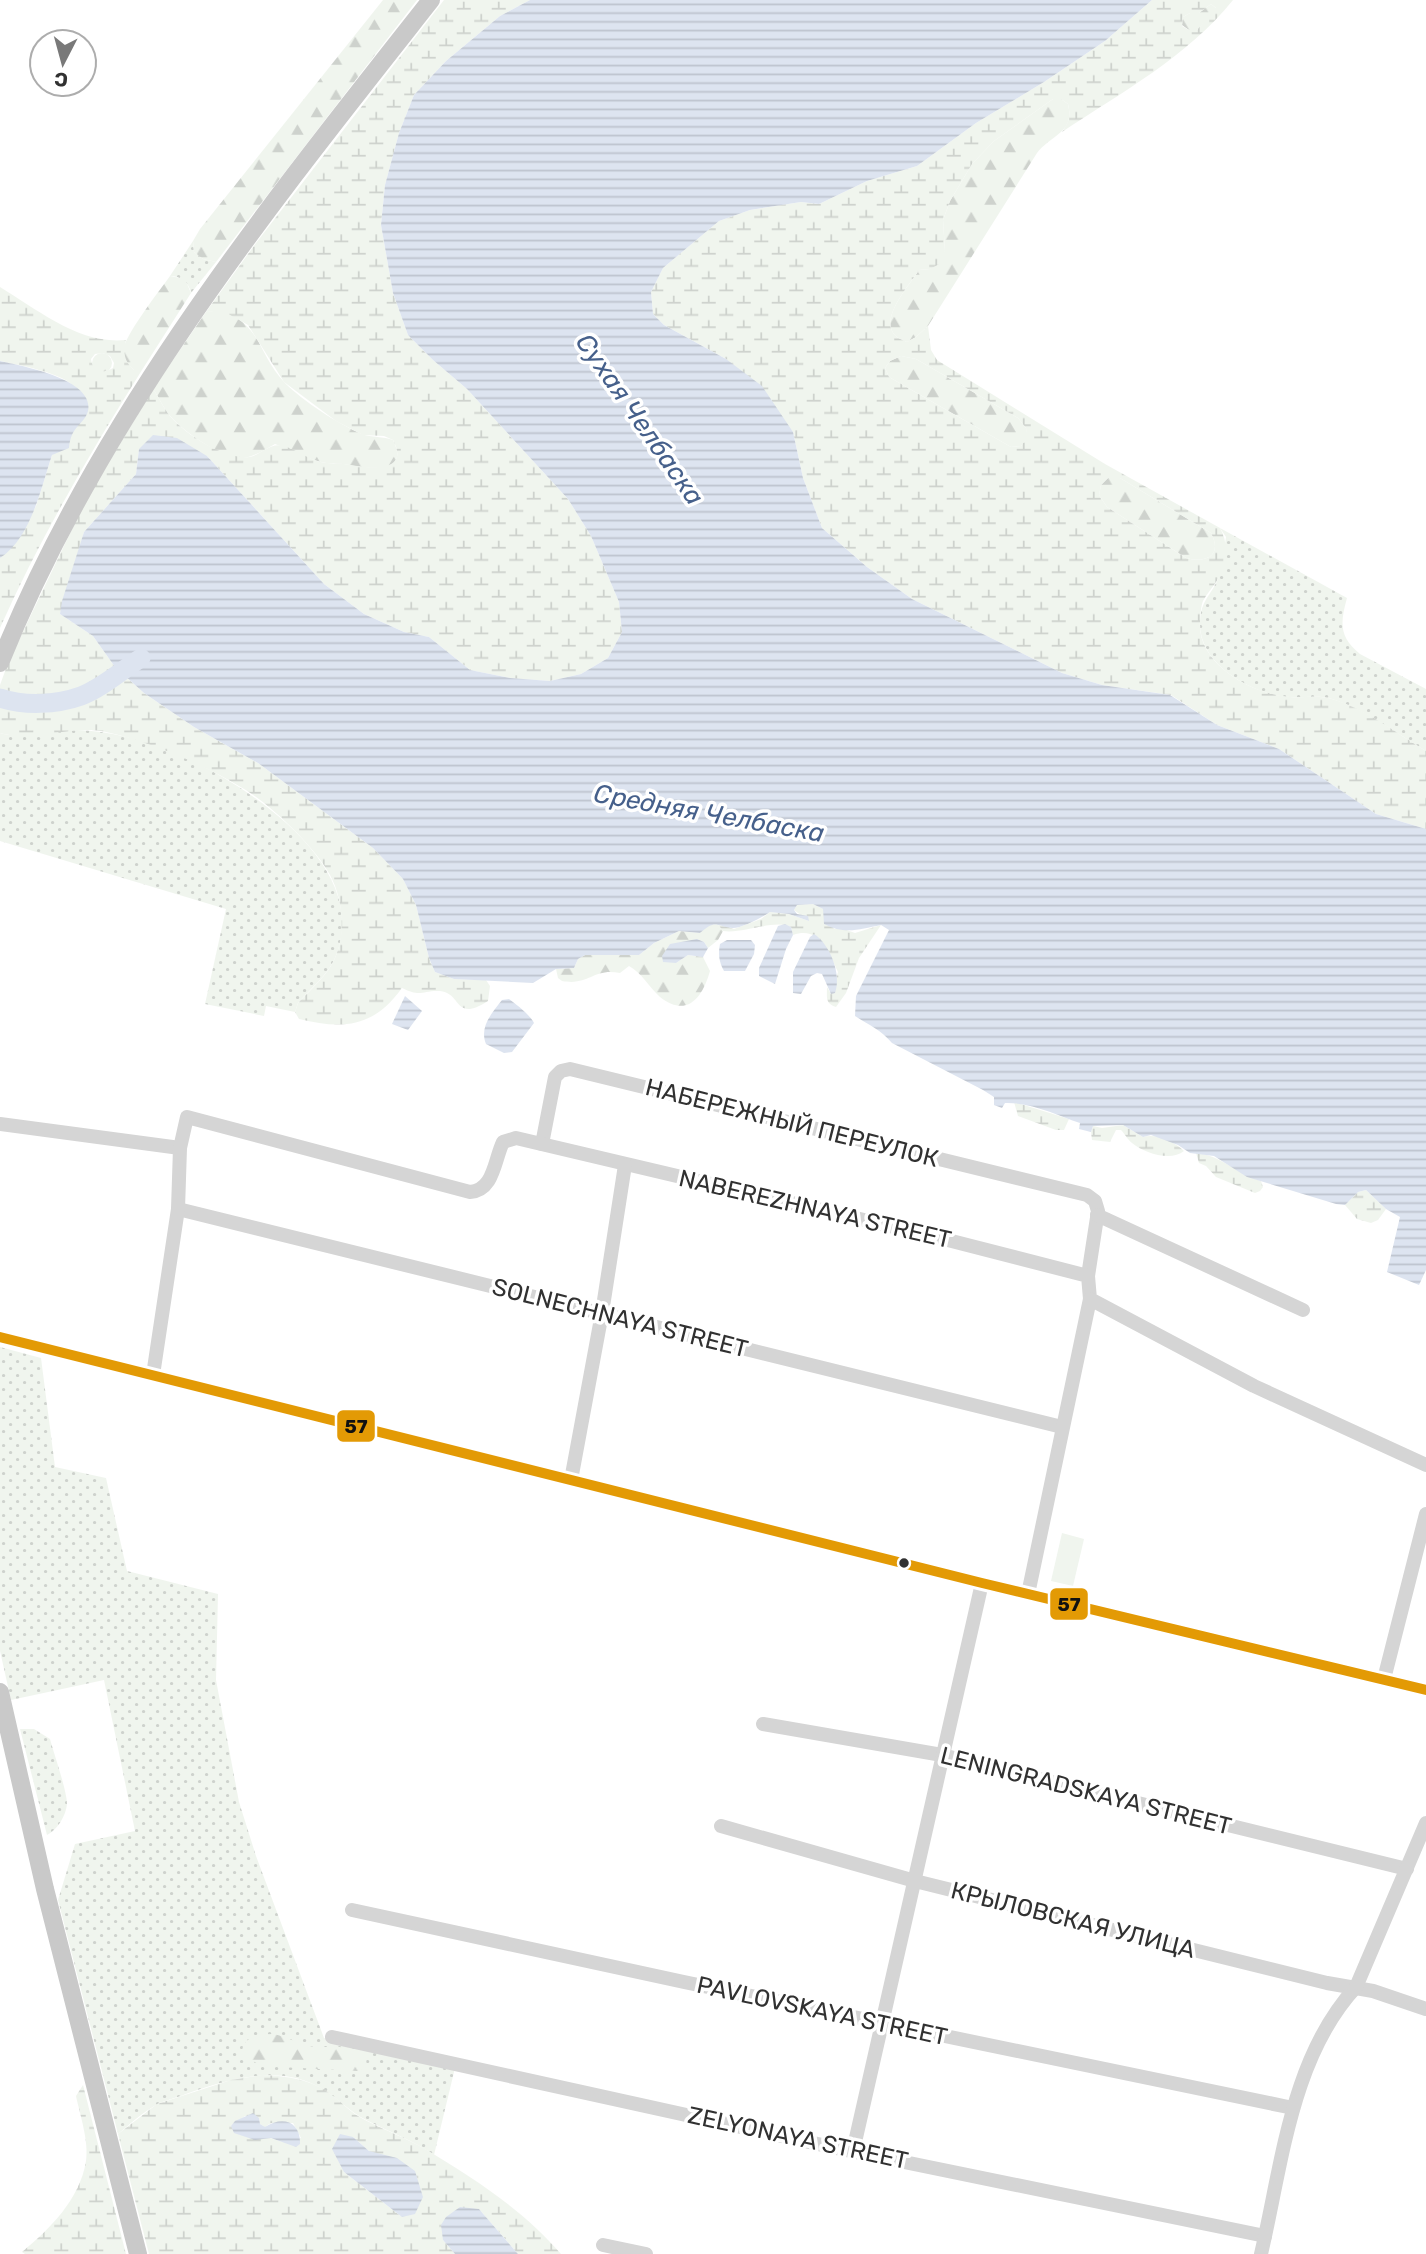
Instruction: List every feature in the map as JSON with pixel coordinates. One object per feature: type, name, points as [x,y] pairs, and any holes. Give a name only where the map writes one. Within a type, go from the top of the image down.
[{"type":"main road","points":[[1,660],[35,581],[77,501],[184,325],[289,180],[431,0]]},
{"type":"main road","points":[[0,1692],[45,1889],[138,2254]]},
{"type":"street","name":"НАБЕРЕЖНЫЙ ПЕРЕУЛОК","points":[[542,1144],[555,1077],[561,1071],[570,1069],[1087,1195],[1096,1208],[1303,1310]]},
{"type":"street","name":"NABEREZHNAYA STREET","points":[[180,1148],[187,1117],[470,1192],[478,1191],[489,1181],[503,1142],[516,1138],[936,1237],[1088,1276]]},
{"type":"street","points":[[0,1124],[180,1148],[178,1209],[153,1376]]},
{"type":"street","points":[[571,1480],[602,1314],[625,1165]]},
{"type":"street","points":[[1028,1594],[1090,1299],[1088,1276],[1096,1208]]},
{"type":"street","name":"SOLNECHNAYA STREET","points":[[178,1209],[1062,1427]]},
{"type":"street","points":[[1090,1299],[1254,1386],[1426,1465]]},
{"type":"street","points":[[0,1337],[982,1583],[1426,1690]]},
{"type":"street","points":[[1384,1679],[1426,1514]]},
{"type":"street","points":[[853,2151],[982,1583]]},
{"type":"street","name":"LENINGRADSKAYA STREET","points":[[763,1724],[942,1755],[1407,1869]]},
{"type":"street","points":[[1261,2254],[1293,2108],[1323,2033],[1340,2004],[1356,1987],[1426,1823]]},
{"type":"street","name":"КРЫЛОВСКАЯ УЛИЦА","points":[[721,1826],[915,1881],[1327,1983],[1356,1987],[1426,2009]]},
{"type":"street","name":"PAVLOVSKAYA STREET","points":[[352,1910],[1293,2108]]},
{"type":"street","name":"ZELYONAYA STREET","points":[[332,2036],[853,2151],[1265,2235]]},
{"type":"street","points":[[603,2245],[646,2254]]},
{"type":"green space","points":[[383,0],[417,0],[216,262],[203,259],[194,252],[193,241],[200,229]]},
{"type":"green space","points":[[444,0],[530,0],[500,16],[446,61],[414,95],[399,133],[385,185],[381,225],[393,293],[408,335],[467,389],[568,499],[591,536],[619,602],[622,632],[608,658],[581,674],[550,681],[510,678],[470,670],[429,637],[404,632],[364,614],[324,584],[207,456],[139,449],[136,474],[84,532],[60,614],[93,636],[115,667],[144,693],[194,727],[258,763],[373,848],[403,879],[416,905],[435,972],[454,979],[486,980],[490,986],[488,1001],[469,1009],[464,1008],[447,993],[418,993],[402,988],[380,1011],[369,1018],[344,1024],[330,1024],[299,1019],[295,1012],[298,1003],[323,976],[335,958],[341,938],[340,905],[330,875],[292,828],[255,796],[228,780],[194,762],[142,742],[93,730],[26,736],[0,733],[0,685],[85,502],[153,389],[167,412],[182,428],[204,443],[228,454],[249,457],[278,445],[327,463],[382,467],[396,459],[397,451],[393,440],[384,436],[363,435],[336,421],[284,382],[248,325],[223,311],[206,312]]},
{"type":"green space","points":[[1152,0],[1233,0],[1195,39],[1174,56],[1062,132],[1069,119],[1068,104],[1061,99],[1053,99],[994,141],[972,164],[950,201],[943,220],[943,262],[930,269],[919,270],[899,298],[891,319],[891,328],[896,336],[907,342],[928,326],[931,350],[937,360],[1105,464],[1220,528],[1225,540],[1225,560],[1218,579],[1203,601],[1200,614],[1201,637],[1208,651],[1217,664],[1244,683],[1275,695],[1322,697],[1345,703],[1426,751],[1426,829],[1376,814],[1279,749],[1217,725],[1171,695],[1102,685],[1062,673],[912,599],[867,567],[822,528],[803,478],[793,432],[726,359],[664,325],[653,314],[651,292],[663,268],[719,221],[750,210],[801,202],[819,204],[867,181],[917,166],[976,123],[1105,41]],"holes":[[[1211,4],[1216,8],[1197,30],[1182,26],[1183,17],[1190,13],[1199,13]],[[901,356],[916,359],[1018,418],[1026,428],[1027,438],[1021,446],[1011,447],[889,377],[885,368],[890,361]],[[1108,478],[1120,478],[1211,533],[1214,552],[1206,558],[1186,558],[1107,507],[1099,495],[1101,485]]]},
{"type":"green space","points":[[1211,4],[1217,9],[1197,30],[1189,30],[1182,25],[1183,17],[1190,13],[1199,13]]},
{"type":"green space","points":[[1053,99],[1061,99],[1068,104],[1069,114],[1065,127],[1037,153],[928,326],[907,342],[896,336],[891,328],[894,309],[919,270],[930,269],[945,251],[943,220],[950,201],[972,164],[994,141]]},
{"type":"green space","points":[[193,241],[194,252],[203,259],[216,262],[191,293],[183,280],[170,276]]},
{"type":"green space","points":[[170,276],[185,279],[191,293],[142,370],[134,370],[124,357],[125,345]]},
{"type":"green space","points":[[0,287],[44,315],[76,331],[92,337],[126,340],[126,360],[134,370],[142,370],[66,496],[0,628],[0,558],[17,541],[36,506],[52,455],[87,414],[75,388],[62,378],[41,370],[0,361]],"holes":[[[95,354],[110,356],[114,363],[113,368],[96,370],[91,359]]]},
{"type":"green space","points":[[222,310],[235,317],[253,333],[276,373],[292,390],[321,412],[353,430],[393,440],[397,452],[396,460],[390,465],[372,468],[326,463],[275,444],[254,455],[240,458],[221,453],[181,426],[167,412],[153,389],[206,312]]},
{"type":"green space","points":[[98,353],[106,353],[112,363],[106,373],[98,373],[92,367],[92,359]]},
{"type":"green space","points":[[901,356],[916,359],[1018,418],[1026,428],[1028,438],[1021,446],[1011,447],[889,377],[885,368],[890,361]]},
{"type":"green space","points":[[1108,478],[1120,478],[1211,533],[1214,552],[1206,558],[1186,558],[1107,507],[1099,495],[1101,485]]},
{"type":"green space","points":[[1220,528],[1347,598],[1342,622],[1345,635],[1353,648],[1426,689],[1426,751],[1345,704],[1327,698],[1275,695],[1245,684],[1218,664],[1208,652],[1200,622],[1204,603],[1221,569],[1226,537]]},
{"type":"green space","points":[[77,730],[137,739],[200,764],[232,782],[264,805],[294,830],[319,859],[336,890],[342,924],[332,964],[298,1003],[295,1012],[266,1006],[264,1016],[205,1004],[226,909],[0,841],[0,733],[8,735]]},
{"type":"green space","points":[[813,904],[823,909],[834,929],[841,928],[855,933],[881,925],[859,958],[846,993],[836,1007],[828,1002],[827,987],[831,994],[838,972],[822,942],[816,937],[802,933],[793,935],[791,927],[784,925],[723,931],[717,923],[734,929],[761,919],[770,912],[789,914],[809,921],[794,910],[797,905]]},
{"type":"green space","points":[[717,923],[723,931],[718,940],[708,948],[704,942],[697,939],[676,963],[688,955],[703,957],[710,971],[703,989],[693,1002],[686,1005],[679,1006],[660,997],[638,972],[629,966],[620,973],[603,973],[579,981],[562,981],[558,978],[556,969],[574,968],[578,959],[585,955],[639,955],[654,943],[679,931],[700,933],[708,925]]},
{"type":"green space","points":[[1014,1102],[1069,1119],[1064,1130],[1056,1130],[1018,1116]]},
{"type":"green space","points":[[1123,1125],[1143,1137],[1165,1139],[1184,1151],[1172,1156],[1150,1153],[1132,1143],[1121,1130],[1116,1130],[1110,1142],[1092,1140],[1093,1126],[1102,1128]]},
{"type":"green space","points":[[1196,1153],[1213,1157],[1261,1181],[1263,1187],[1255,1193],[1216,1177],[1206,1166],[1199,1163]]},
{"type":"green space","points":[[1366,1190],[1386,1209],[1378,1220],[1371,1223],[1357,1219],[1345,1205],[1358,1192]]},
{"type":"green space","points":[[0,1347],[41,1358],[55,1467],[106,1478],[127,1571],[218,1594],[216,1680],[239,1802],[256,1856],[324,2038],[455,2068],[434,2155],[361,2117],[315,2085],[283,2076],[267,2075],[234,2080],[167,2100],[156,2105],[118,2134],[58,1900],[75,1844],[135,1831],[104,1680],[11,1700],[0,1651]]},
{"type":"green space","points":[[1062,1533],[1084,1539],[1073,1586],[1051,1581]]},
{"type":"green space","points":[[20,1729],[34,1729],[50,1739],[63,1782],[66,1809],[63,1818],[47,1835]]},
{"type":"green space","points":[[272,2034],[315,2047],[357,2050],[366,2060],[365,2069],[358,2071],[262,2066],[243,2056],[242,2050],[246,2041],[255,2036]]},
{"type":"green space","points":[[271,2075],[299,2080],[325,2090],[361,2118],[418,2145],[480,2184],[515,2210],[561,2254],[518,2254],[479,2209],[443,2240],[455,2254],[149,2254],[118,2134],[157,2104],[231,2080]],"holes":[[[245,2116],[259,2118],[260,2124],[265,2127],[271,2123],[293,2123],[301,2138],[283,2142],[231,2126]],[[353,2137],[369,2151],[402,2217],[344,2172]]]},
{"type":"green space","points":[[83,2085],[126,2254],[25,2254],[22,2252],[62,2212],[83,2175],[86,2145],[76,2096]]},
{"type":"water","name":"Сухая Челбаска","points":[[530,0],[1152,0],[1105,41],[976,123],[917,166],[867,181],[819,204],[801,202],[750,210],[719,221],[663,268],[651,292],[653,314],[664,325],[726,359],[762,386],[793,432],[803,478],[822,528],[867,567],[912,599],[1062,673],[1102,685],[1170,695],[1217,725],[1279,749],[1376,814],[1426,829],[1426,1270],[1419,1285],[1387,1272],[1400,1217],[1386,1209],[1366,1190],[1358,1192],[1345,1205],[1336,1204],[1247,1177],[1214,1156],[1190,1153],[1178,1145],[1151,1135],[1143,1137],[1123,1125],[1093,1126],[1091,1132],[1079,1129],[1080,1123],[1034,1107],[1005,1103],[1002,1108],[994,1105],[994,1097],[983,1090],[892,1043],[855,1016],[856,996],[889,930],[881,925],[852,930],[839,929],[824,924],[823,909],[813,904],[797,905],[794,910],[797,914],[808,916],[809,921],[789,914],[770,912],[736,928],[716,924],[700,933],[679,931],[654,943],[639,955],[585,955],[578,959],[574,968],[556,969],[533,983],[454,979],[435,972],[416,905],[403,879],[373,848],[258,763],[194,727],[144,693],[115,667],[93,636],[60,614],[84,532],[136,474],[139,449],[153,435],[177,438],[207,456],[324,584],[364,614],[404,632],[429,637],[470,670],[510,678],[550,681],[581,674],[608,658],[622,632],[619,602],[591,536],[568,499],[467,389],[408,335],[393,293],[381,225],[385,185],[399,133],[414,95],[446,61],[500,16]]},
{"type":"water","points":[[0,361],[69,382],[80,390],[87,400],[88,411],[72,434],[69,448],[52,455],[27,525],[11,549],[0,558]]},
{"type":"water","points":[[785,924],[791,927],[793,935],[775,984],[759,976],[759,968],[778,926]]},
{"type":"water","points":[[814,934],[825,945],[833,960],[837,978],[835,993],[831,994],[822,974],[817,973],[811,976],[801,994],[793,993],[793,972]]},
{"type":"water","points":[[697,939],[704,942],[708,948],[703,957],[688,955],[676,963],[663,962],[662,956],[670,944]]},
{"type":"water","points":[[727,940],[751,940],[755,945],[754,954],[745,971],[724,971],[719,948],[720,944]]},
{"type":"water","points":[[405,996],[422,1011],[408,1030],[392,1024]]},
{"type":"water","points":[[509,999],[534,1023],[512,1052],[504,1053],[486,1044],[484,1032],[494,1010],[502,1000]]},
{"type":"water","points":[[253,2113],[265,2127],[284,2121],[290,2123],[300,2136],[300,2144],[296,2147],[271,2138],[255,2140],[234,2133],[231,2126],[235,2121]]},
{"type":"water","points":[[340,2134],[353,2137],[369,2151],[397,2158],[415,2171],[423,2197],[415,2214],[402,2217],[344,2172],[332,2149]]},
{"type":"water","points":[[460,2207],[479,2209],[518,2254],[455,2254],[443,2240],[441,2225],[446,2217]]},
{"type":"waterway","name":"Средняя Челбаска","points":[[0,698],[30,703],[71,699],[97,688],[141,658]]},
{"type":"transit line","name":"57","points":[[0,1337],[982,1583],[1426,1690]]}]
